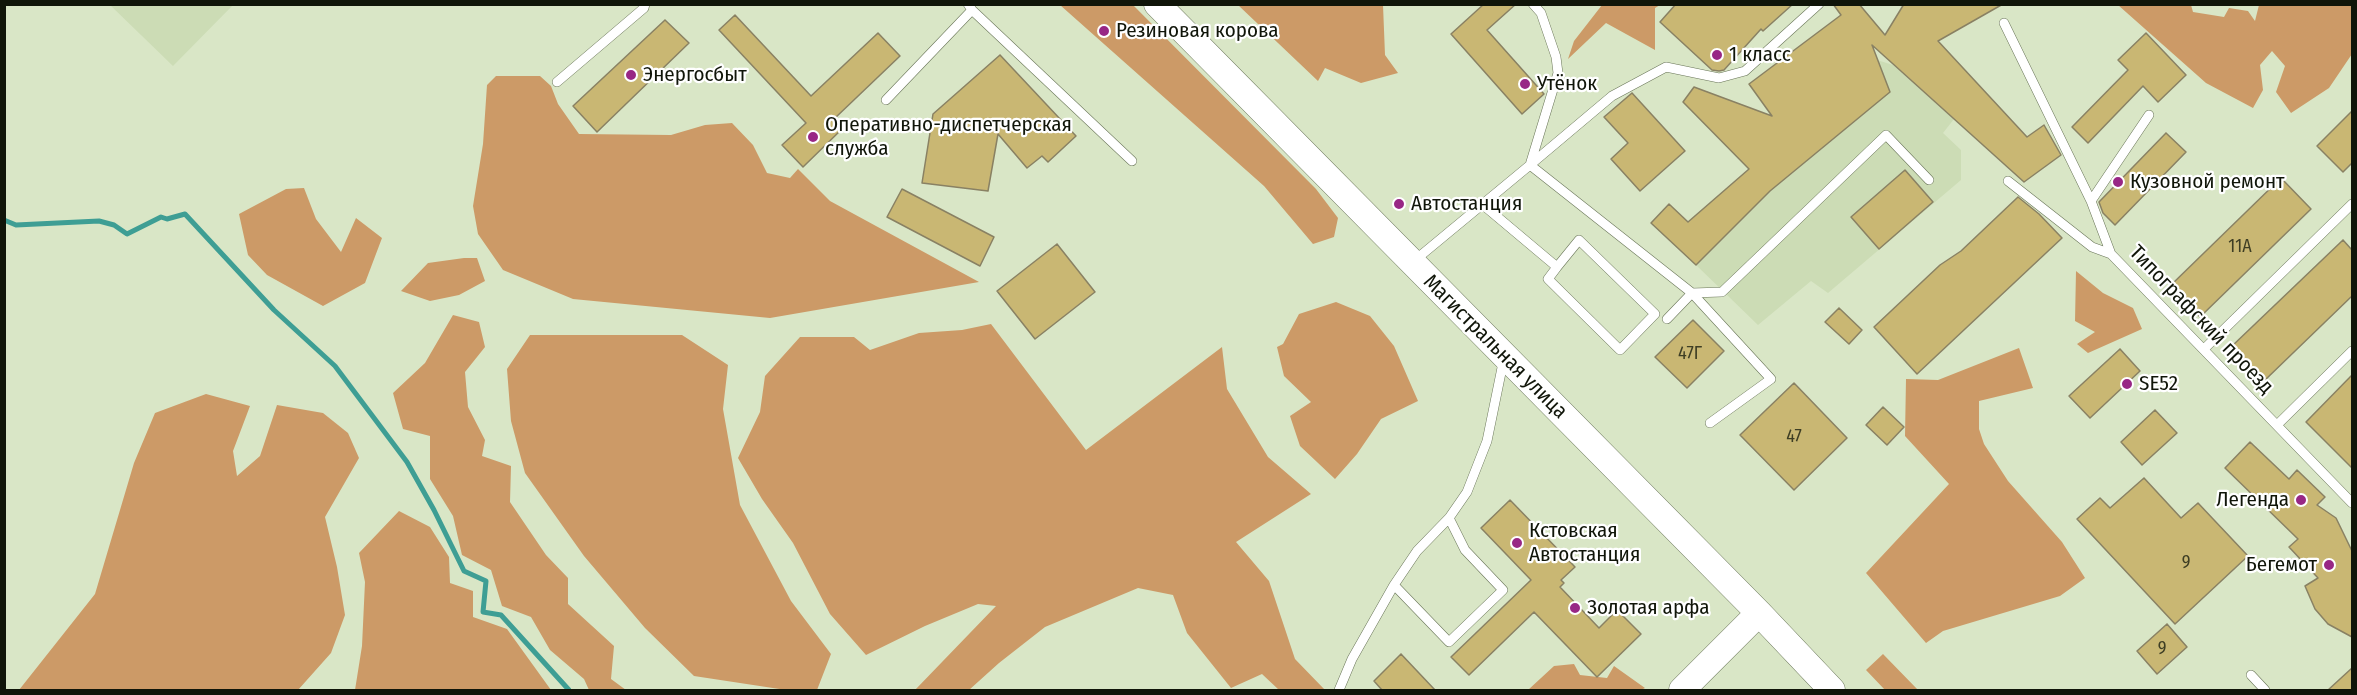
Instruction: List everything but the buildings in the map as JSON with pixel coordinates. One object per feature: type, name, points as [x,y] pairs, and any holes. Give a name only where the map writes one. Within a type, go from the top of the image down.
[{"type":"main road","name":"Магистральная улица","points":[[1157,4],[1759,613],[1832,690]]},
{"type":"main road","points":[[1682,690],[1759,613]]},
{"type":"lane","points":[[557,82],[644,8],[645,4]]},
{"type":"lane","points":[[1530,165],[1558,73],[1556,57],[1540,13],[1533,4]]},
{"type":"lane","points":[[1412,263],[1612,96],[1666,67],[1719,78],[1745,71],[1819,4]]},
{"type":"lane","points":[[886,100],[970,7],[1132,161]]},
{"type":"lane","points":[[2004,22],[2091,201],[2111,254]]},
{"type":"lane","points":[[2091,201],[2149,116]]},
{"type":"lane","points":[[1667,319],[1692,293],[1722,292],[1886,135],[1929,180]]},
{"type":"lane","points":[[1530,165],[1692,293],[1771,378],[1710,423]]},
{"type":"lane","name":"Типографский проезд","points":[[2008,181],[2092,247],[2111,254],[2352,500]]},
{"type":"lane","points":[[1482,204],[1557,267]]},
{"type":"lane","points":[[2204,349],[2352,204]]},
{"type":"lane","points":[[1579,240],[1655,314],[1620,350],[1548,279],[1557,267],[1579,240]]},
{"type":"lane","points":[[2277,424],[2352,351]]},
{"type":"lane","points":[[1339,690],[1352,659],[1394,585],[1417,551],[1449,518],[1467,492],[1487,441],[1504,356]]},
{"type":"lane","points":[[1394,585],[1449,642],[1503,590],[1465,550],[1449,518]]},
{"type":"lane","points":[[2251,675],[2265,690]]},
{"type":"shaded area","points":[[110,5],[233,5],[173,66]]},
{"type":"shaded area","points":[[1060,5],[1133,5],[1316,189],[1338,218],[1334,237],[1313,244],[1264,186]]},
{"type":"shaded area","points":[[1238,5],[1383,5],[1385,55],[1398,73],[1361,83],[1325,68],[1318,81]]},
{"type":"shaded area","points":[[1602,5],[1660,5],[1655,8],[1655,50],[1606,23],[1568,59],[1574,41]]},
{"type":"shaded area","points":[[2118,5],[2191,5],[2193,12],[2224,17],[2229,8],[2248,11],[2255,21],[2259,5],[2352,5],[2352,54],[2329,88],[2291,113],[2276,92],[2285,66],[2272,51],[2260,65],[2263,90],[2253,108],[2206,83]]},
{"type":"shaded area","points":[[1877,60],[1893,65],[1954,119],[1943,133],[1961,150],[1961,180],[1828,293],[1811,281],[1758,325],[1696,265]]},
{"type":"shaded area","points":[[496,76],[540,76],[551,86],[558,104],[579,134],[671,135],[705,125],[732,123],[753,145],[767,173],[790,178],[798,169],[830,201],[979,282],[770,318],[573,299],[503,270],[478,234],[473,206],[483,144],[487,85]]},
{"type":"shaded area","points":[[304,188],[316,219],[341,252],[356,218],[382,238],[365,283],[323,306],[267,275],[248,255],[239,214],[286,189]]},
{"type":"shaded area","points":[[477,258],[485,281],[459,295],[430,301],[401,291],[428,263]]},
{"type":"shaded area","points":[[2076,271],[2103,293],[2133,308],[2142,329],[2088,353],[2077,344],[2095,332],[2075,321]]},
{"type":"shaded area","points":[[1336,302],[1370,316],[1394,346],[1418,401],[1381,419],[1357,454],[1335,479],[1300,446],[1290,416],[1311,402],[1284,376],[1277,347],[1283,344],[1299,314]]},
{"type":"shaded area","points":[[453,315],[479,322],[485,347],[465,372],[468,407],[485,440],[482,456],[511,466],[510,502],[546,555],[568,578],[568,604],[614,646],[611,679],[626,690],[589,690],[584,679],[550,650],[531,617],[502,606],[491,570],[462,555],[453,516],[430,479],[430,436],[403,429],[393,393],[425,363]]},
{"type":"shaded area","points":[[991,324],[1086,450],[1222,347],[1227,389],[1268,457],[1311,494],[1236,542],[1269,581],[1295,659],[1325,690],[1279,690],[1262,674],[1231,688],[1187,633],[1173,595],[1138,588],[1045,627],[969,690],[915,690],[996,606],[978,604],[925,626],[866,655],[830,614],[793,543],[762,499],[738,458],[760,412],[765,376],[800,337],[854,337],[870,350],[919,333],[962,330]]},
{"type":"shaded area","points":[[530,335],[682,335],[728,365],[723,409],[740,505],[791,601],[831,654],[817,690],[786,690],[694,676],[645,628],[584,556],[525,473],[511,421],[507,369]]},
{"type":"shaded area","points":[[2019,348],[2033,388],[1979,401],[1979,429],[1984,444],[2008,481],[2062,542],[2085,578],[2060,596],[1943,631],[1926,643],[1866,573],[1949,484],[1905,436],[1906,379],[1938,380]]},
{"type":"shaded area","points":[[206,394],[250,406],[233,451],[237,476],[260,456],[277,405],[323,413],[348,433],[359,458],[325,517],[345,615],[331,653],[298,690],[19,690],[95,594],[134,463],[155,413]]},
{"type":"shaded area","points":[[399,511],[430,527],[449,557],[450,583],[473,591],[473,617],[507,629],[551,690],[355,690],[362,646],[365,582],[359,553]]},
{"type":"shaded area","points":[[1883,654],[1918,690],[1885,690],[1866,670]]},
{"type":"shaded area","points":[[1574,664],[1580,675],[1607,678],[1614,666],[1645,688],[1641,690],[1528,690],[1554,666]]},
{"type":"waterway","points":[[4,220],[16,225],[99,221],[114,225],[127,234],[161,217],[167,219],[185,214],[274,310],[335,366],[407,462],[464,571],[486,581],[483,612],[501,615],[569,690]]},
{"type":"place","name":"Резиновая корова","points":[[1104,31]]},
{"type":"place","name":"1 класс","points":[[1717,55]]},
{"type":"place","name":"Энергосбыт","points":[[631,75]]},
{"type":"place","name":"Утёнок","points":[[1525,84]]},
{"type":"place","name":"Оперативно-диспетчерская служба","points":[[813,137]]},
{"type":"place","name":"Кузовной ремонт","points":[[2118,182]]},
{"type":"place","name":"Автостанция","points":[[1399,204]]},
{"type":"place","name":"SE52","points":[[2127,384]]},
{"type":"place","name":"Легенда","points":[[2301,500]]},
{"type":"place","name":"Кстовская Автостанция","points":[[1517,543]]},
{"type":"place","name":"Бегемот","points":[[2329,565]]},
{"type":"place","name":"Золотая арфа","points":[[1575,608]]}]
